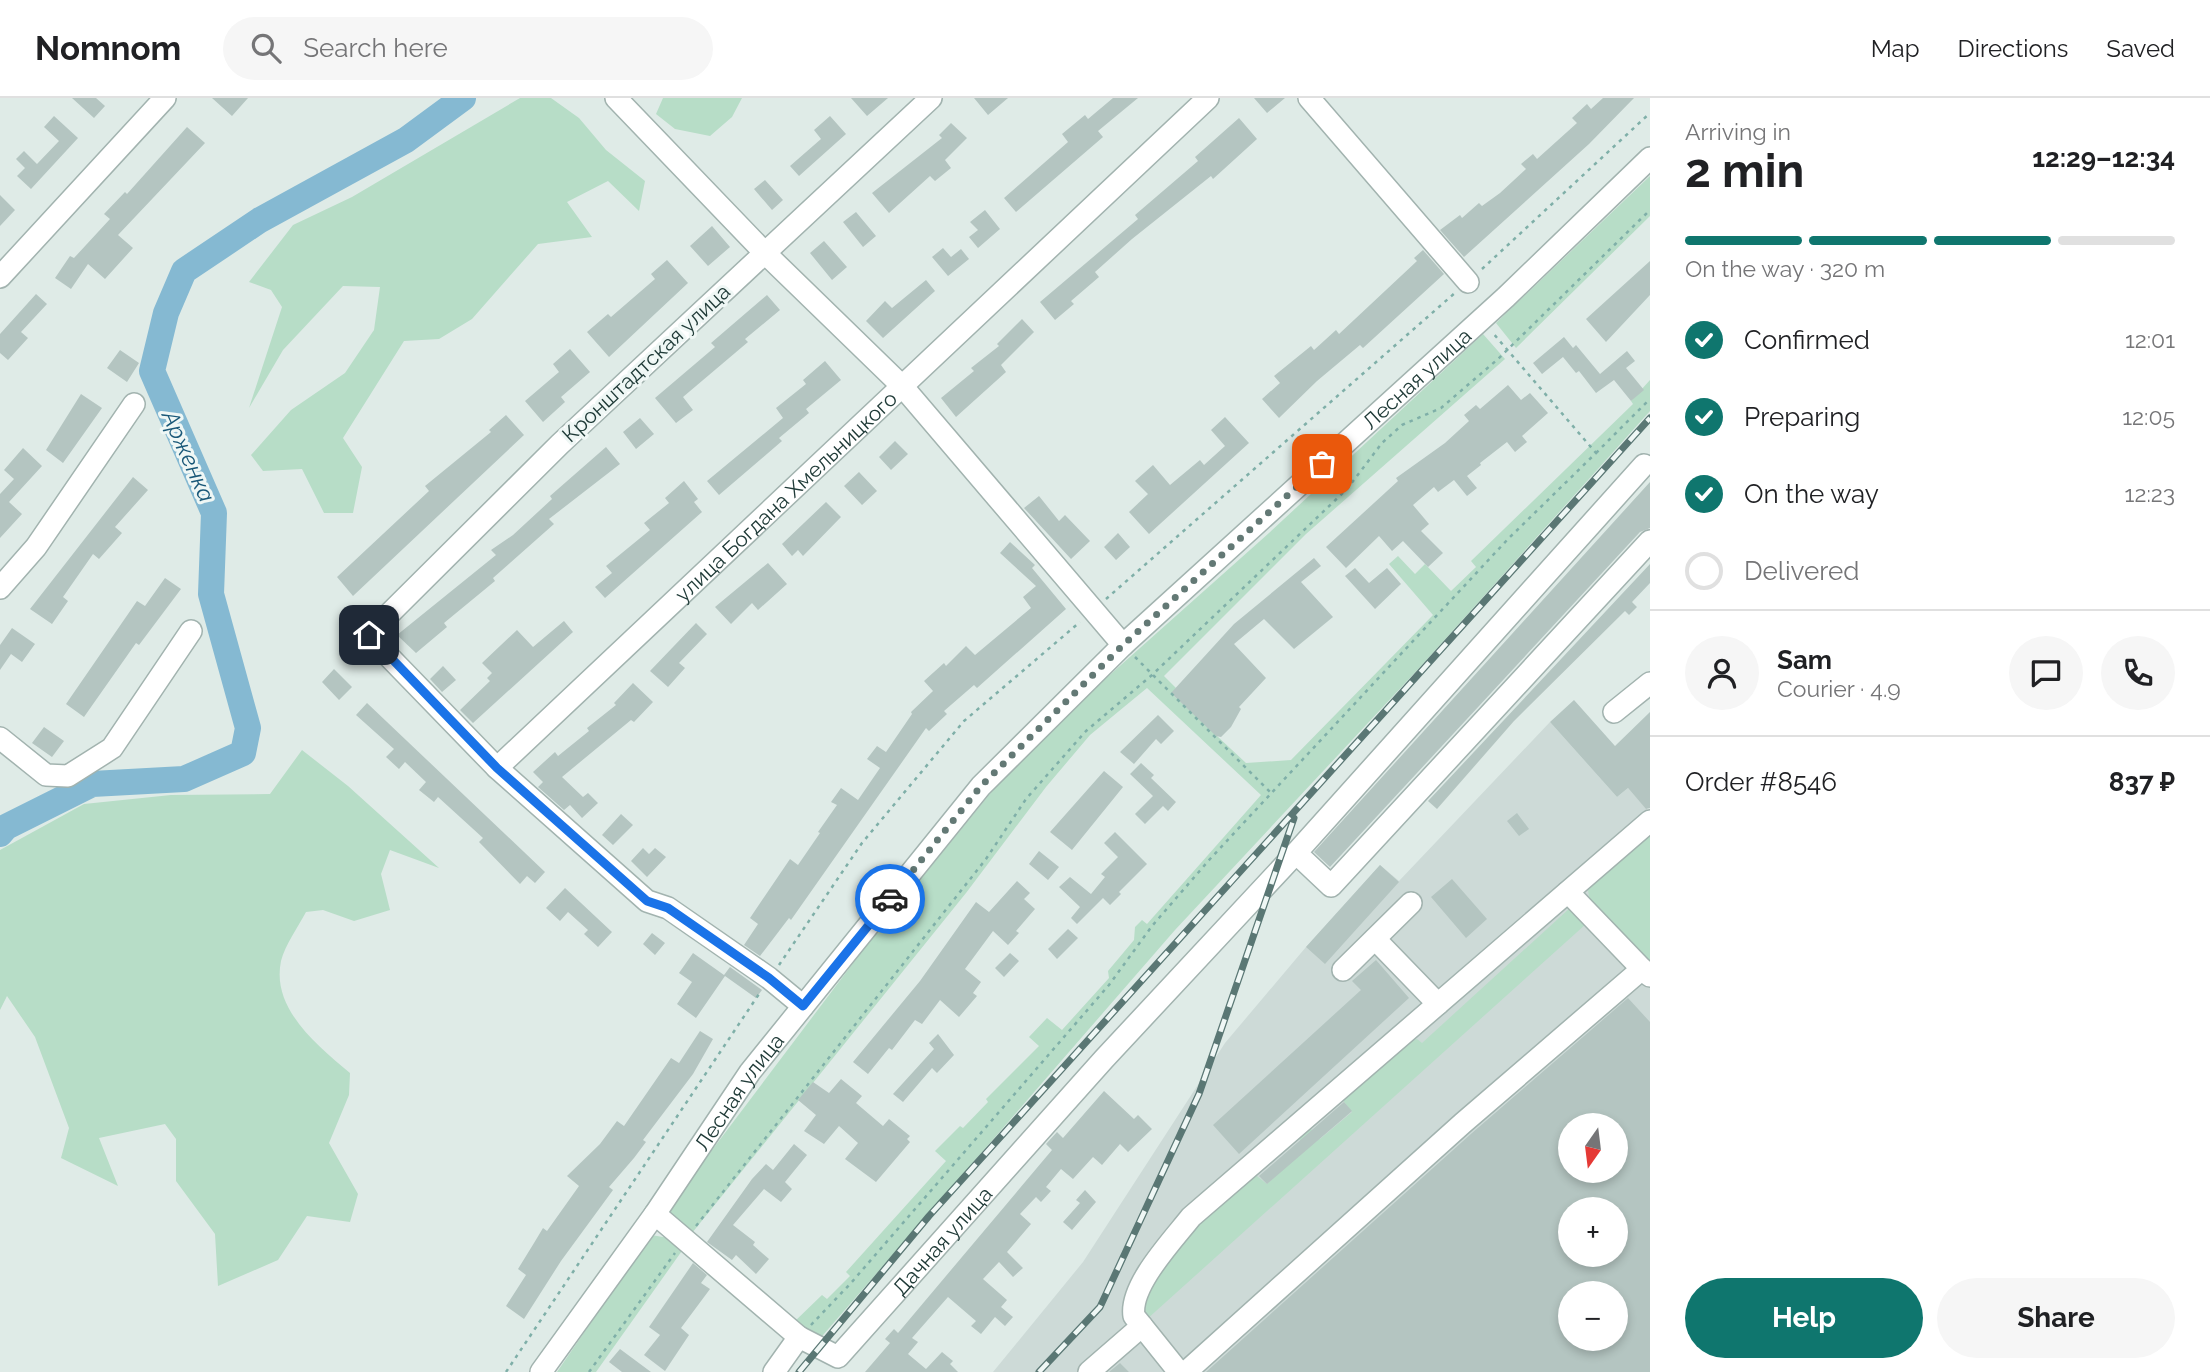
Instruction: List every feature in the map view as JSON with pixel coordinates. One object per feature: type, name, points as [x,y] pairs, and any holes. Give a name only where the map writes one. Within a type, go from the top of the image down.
[{"type":"street","points":[[0,277],[165,98]]},
{"type":"street","points":[[615,98],[764,252],[903,387],[1123,645]]},
{"type":"street","name":"Кронштадтская улица","points":[[497,768],[369,635],[550,453],[931,98]]},
{"type":"street","name":"улица Богдана Хмельницкого","points":[[497,768],[1208,98]]},
{"type":"street","points":[[1309,98],[1468,282]]},
{"type":"street","name":"Лесная улица","points":[[541,1372],[655,1214],[750,1072],[981,786],[1123,645],[1481,320],[1650,158]]},
{"type":"street","points":[[0,588],[36,547],[134,404]]},
{"type":"street","name":"Дачная улица","points":[[655,1214],[799,1338],[837,1364],[1104,1059],[1296,853],[1648,464]]},
{"type":"street","points":[[1296,853],[1331,886],[1650,541]]},
{"type":"street","points":[[0,738],[46,775],[68,776],[112,748],[191,631]]},
{"type":"street","points":[[1614,712],[1650,683]]},
{"type":"street","points":[[497,768],[647,901],[668,908],[769,978],[803,1006]]},
{"type":"street","points":[[1179,1372],[1134,1316],[1135,1297],[1191,1217],[1650,821]]},
{"type":"street","points":[[1186,1372],[1453,1132],[1646,972],[1568,892]]},
{"type":"street","points":[[1343,970],[1411,903]]},
{"type":"street","points":[[1375,939],[1438,1004]]},
{"type":"street","points":[[1089,1372],[1142,1326]]},
{"type":"street","points":[[774,1372],[799,1338]]},
{"type":"path","points":[[1468,282],[1650,113]]},
{"type":"path","points":[[589,1372],[685,1240],[986,859],[1026,799],[1086,731],[1152,675],[1347,489],[1382,443],[1402,425],[1441,408],[1508,349],[1650,210]]},
{"type":"path","points":[[1481,320],[1596,453]]},
{"type":"path","points":[[799,1338],[851,1283],[1109,985],[1152,926],[1202,868],[1508,539],[1650,399]]},
{"type":"path","points":[[1123,645],[1272,794]]},
{"type":"shaded area","points":[[1550,722],[1617,797],[1628,788],[1650,813],[1650,1372],[993,1372],[1083,1262],[1225,1043],[1380,865],[1399,881]]},
{"type":"green space","points":[[520,98],[551,98],[579,118],[606,150],[645,181],[639,211],[608,181],[567,202],[592,237],[538,244],[472,319],[439,339],[404,341],[343,438],[362,467],[353,513],[324,513],[302,469],[263,471],[251,455],[291,410],[345,373],[374,330],[380,287],[343,286],[283,350],[249,408],[282,307],[271,290],[249,282],[293,225],[352,197]]},
{"type":"green space","points":[[663,98],[742,98],[732,117],[710,136],[675,129],[656,114]]},
{"type":"green space","points":[[1650,176],[1650,216],[1516,348],[1496,323]]},
{"type":"green space","points":[[1483,334],[1505,359],[1306,534],[1164,676],[1176,688],[1172,694],[1246,763],[1291,760],[1433,615],[1389,564],[1398,556],[1415,574],[1425,564],[1451,591],[1476,567],[1471,561],[1633,404],[1631,401],[1650,380],[1650,411],[1422,665],[1175,930],[817,1342],[799,1331],[667,1219],[669,1207],[863,950],[1002,779],[1094,689],[1269,533]],"holes":[[[1147,688],[1261,795],[1147,924],[1142,920],[1135,927],[1134,940],[1108,971],[1109,978],[1062,1030],[1047,1018],[1029,1037],[1039,1046],[986,1099],[988,1102],[963,1128],[960,1126],[935,1151],[946,1161],[846,1272],[850,1276],[827,1299],[822,1295],[793,1323],[692,1233],[966,893],[1046,787],[1090,735]]]},
{"type":"green space","points":[[302,750],[348,786],[439,868],[390,850],[381,874],[390,910],[354,921],[323,910],[306,912],[289,942],[281,961],[283,995],[290,1010],[311,1038],[350,1073],[349,1095],[329,1143],[358,1194],[350,1222],[307,1216],[278,1260],[218,1286],[215,1234],[176,1181],[176,1139],[165,1124],[99,1138],[118,1186],[61,1158],[69,1128],[35,1037],[7,996],[0,1010],[0,850],[84,804],[171,795],[270,794]]},
{"type":"green space","points":[[1650,832],[1650,968],[1590,903],[1588,890]]},
{"type":"green space","points":[[1571,907],[1586,924],[1146,1320],[1140,1303],[1182,1236],[1253,1173],[1267,1184],[1307,1147],[1298,1138],[1310,1128],[1320,1139],[1352,1112],[1341,1098],[1408,1041],[1417,1039],[1422,1043]]},
{"type":"green space","points":[[651,1235],[669,1238],[684,1248],[596,1372],[557,1372]]},
{"type":"building","points":[[72,98],[96,98],[105,106],[94,118]]},
{"type":"building","points":[[212,98],[248,98],[232,116]]},
{"type":"building","points":[[851,98],[888,98],[867,116]]},
{"type":"building","points":[[974,98],[1008,98],[988,115]]},
{"type":"building","points":[[1113,98],[1138,98],[1098,131],[1103,137],[1016,212],[1004,198],[1068,142],[1062,134],[1085,115],[1088,119]]},
{"type":"building","points":[[1254,98],[1285,98],[1267,113]]},
{"type":"building","points":[[1603,98],[1634,98],[1589,144],[1464,257],[1440,230],[1460,215],[1462,218],[1479,203],[1482,206],[1500,193],[1526,169],[1521,164],[1533,154],[1537,159],[1577,123],[1572,118],[1587,104],[1591,109]]},
{"type":"building","points":[[54,116],[78,138],[31,189],[17,176],[25,168],[16,159],[24,151],[37,164],[59,141],[44,127]]},
{"type":"building","points":[[830,116],[846,134],[799,176],[790,166],[821,139],[814,130]]},
{"type":"building","points":[[1239,118],[1257,139],[1213,179],[1211,176],[1095,272],[1099,277],[1071,301],[1074,304],[1055,320],[1040,302],[1138,219],[1135,215],[1198,161],[1195,157]]},
{"type":"building","points":[[951,123],[967,138],[945,160],[951,168],[935,181],[930,176],[889,213],[872,193],[942,138],[939,135]]},
{"type":"building","points":[[187,127],[205,143],[118,235],[133,248],[105,279],[88,264],[71,289],[55,278],[70,256],[74,258],[110,219],[104,214],[125,192],[127,194]]},
{"type":"building","points":[[765,180],[783,200],[772,210],[754,189]]},
{"type":"building","points":[[0,195],[15,210],[0,226]]},
{"type":"building","points":[[985,210],[1000,229],[978,248],[969,237],[978,230],[970,222]]},
{"type":"building","points":[[856,212],[876,236],[863,247],[843,222]]},
{"type":"building","points":[[712,226],[730,247],[708,266],[690,246]]},
{"type":"building","points":[[824,241],[847,267],[832,280],[810,253]]},
{"type":"building","points":[[943,248],[951,257],[961,249],[969,259],[948,276],[932,257]]},
{"type":"building","points":[[1423,250],[1444,274],[1363,348],[1360,345],[1317,381],[1279,418],[1262,399],[1280,383],[1274,376],[1311,346],[1314,350],[1336,330],[1339,334],[1417,261],[1414,258]]},
{"type":"building","points":[[667,260],[688,283],[609,357],[587,332],[608,314],[611,317],[655,279],[651,274]]},
{"type":"building","points":[[1650,261],[1650,295],[1606,342],[1586,319]]},
{"type":"building","points":[[926,280],[935,291],[883,338],[866,321],[885,301],[892,308]]},
{"type":"building","points":[[36,294],[47,304],[21,332],[28,338],[8,360],[0,353],[0,334]]},
{"type":"building","points":[[767,295],[780,310],[745,339],[748,342],[683,397],[693,410],[676,423],[655,398],[715,347],[711,343]]},
{"type":"building","points":[[1022,319],[1034,332],[1001,365],[1006,372],[956,417],[941,398],[974,371],[971,368],[999,346],[997,344]]},
{"type":"building","points":[[1564,337],[1573,348],[1576,345],[1600,374],[1627,351],[1635,361],[1626,368],[1644,390],[1631,401],[1614,380],[1596,393],[1579,371],[1576,373],[1563,357],[1542,374],[1533,363]]},
{"type":"building","points":[[570,349],[590,372],[561,397],[565,402],[543,422],[525,401],[559,372],[553,364]]},
{"type":"building","points":[[120,350],[139,363],[127,382],[107,368]]},
{"type":"building","points":[[825,361],[841,380],[806,409],[809,413],[779,438],[782,441],[719,495],[707,481],[783,418],[776,408],[806,384],[803,380]]},
{"type":"building","points":[[1508,385],[1521,400],[1530,393],[1548,413],[1522,436],[1527,442],[1515,452],[1507,442],[1467,476],[1477,488],[1467,496],[1454,480],[1438,492],[1434,487],[1413,505],[1429,524],[1421,531],[1443,553],[1428,567],[1403,541],[1392,551],[1379,536],[1346,568],[1326,547],[1398,481],[1396,478],[1445,443],[1469,421],[1464,415],[1476,405],[1480,409]]},
{"type":"building","points":[[81,394],[102,408],[63,463],[46,450]]},
{"type":"building","points":[[506,415],[524,435],[353,596],[337,577],[429,491],[425,486],[491,432],[489,430]]},
{"type":"building","points":[[1225,417],[1249,443],[1149,534],[1129,512],[1148,494],[1135,481],[1153,465],[1170,485],[1200,460],[1204,465],[1225,446],[1211,430]]},
{"type":"building","points":[[640,418],[654,434],[636,449],[623,432]]},
{"type":"building","points":[[895,441],[908,454],[891,470],[879,457]]},
{"type":"building","points":[[606,447],[620,464],[549,519],[554,524],[493,578],[495,581],[444,623],[447,627],[416,653],[397,635],[496,555],[491,550],[513,535],[552,499],[550,496]]},
{"type":"building","points":[[23,448],[42,466],[9,502],[22,514],[0,538],[0,494],[14,479],[4,470]]},
{"type":"building","points":[[859,472],[877,491],[862,505],[844,486]]},
{"type":"building","points":[[133,477],[148,490],[115,527],[122,533],[99,559],[93,554],[63,597],[68,601],[52,624],[30,609]]},
{"type":"building","points":[[684,481],[698,499],[694,502],[702,512],[605,598],[595,587],[612,573],[606,566],[650,530],[644,523],[669,503],[665,498]]},
{"type":"building","points":[[1650,482],[1650,528],[1640,532],[1330,867],[1314,852]]},
{"type":"building","points":[[1039,496],[1059,521],[1065,515],[1090,541],[1071,559],[1024,508]]},
{"type":"building","points":[[826,502],[841,517],[803,556],[798,550],[792,556],[782,544]]},
{"type":"building","points":[[1118,533],[1130,547],[1116,560],[1104,547]]},
{"type":"building","points":[[1010,542],[1035,565],[1032,568],[1066,609],[977,688],[974,685],[944,711],[947,714],[929,731],[926,728],[791,920],[789,918],[760,956],[744,945],[758,924],[750,918],[790,859],[798,865],[837,805],[831,802],[841,788],[858,800],[880,768],[867,759],[877,746],[886,752],[911,712],[933,691],[924,681],[944,663],[946,666],[966,646],[975,655],[1031,608],[1023,597],[1036,586],[1000,553]]},
{"type":"building","points":[[1314,558],[1321,566],[1301,582],[1333,617],[1294,649],[1264,619],[1234,644],[1266,678],[1239,707],[1241,709],[1231,727],[1221,737],[1216,736],[1171,693],[1234,624]]},
{"type":"building","points":[[768,563],[787,584],[758,610],[752,603],[731,624],[715,607]]},
{"type":"building","points":[[1650,564],[1650,583],[1632,602],[1637,607],[1629,615],[1625,611],[1514,721],[1437,809],[1428,801]]},
{"type":"building","points":[[1355,568],[1369,583],[1387,568],[1401,584],[1375,609],[1345,576]]},
{"type":"building","points":[[165,578],[181,589],[139,645],[136,643],[84,717],[66,704],[137,601],[145,606]]},
{"type":"building","points":[[564,621],[573,632],[473,723],[460,710],[490,681],[487,678],[492,673],[482,663],[517,630],[533,647]]},
{"type":"building","points":[[696,623],[707,634],[679,663],[685,668],[668,687],[650,671]]},
{"type":"building","points":[[12,628],[35,644],[22,662],[11,654],[0,670],[0,645]]},
{"type":"building","points":[[443,666],[456,680],[442,692],[430,679]]},
{"type":"building","points":[[334,669],[352,687],[339,700],[322,682]]},
{"type":"building","points":[[633,683],[653,702],[634,722],[631,720],[562,777],[583,797],[588,793],[598,803],[582,818],[570,805],[564,810],[538,787],[543,782],[533,772],[555,752],[558,756],[589,731],[587,728],[616,705],[614,703]]},
{"type":"building","points":[[1574,700],[1615,746],[1650,712],[1650,808],[1646,809],[1628,788],[1617,797],[1550,722]]},
{"type":"building","points":[[367,703],[545,872],[535,883],[527,876],[520,884],[479,842],[483,838],[438,797],[434,802],[419,790],[426,782],[405,762],[399,769],[386,757],[394,749],[356,715]]},
{"type":"building","points":[[1158,715],[1174,731],[1161,744],[1156,739],[1134,764],[1120,752]]},
{"type":"building","points":[[44,727],[64,741],[52,757],[32,743]]},
{"type":"building","points":[[1141,763],[1154,775],[1151,778],[1176,802],[1168,811],[1163,806],[1145,824],[1135,814],[1153,796],[1130,774]]},
{"type":"building","points":[[1104,771],[1123,787],[1072,850],[1050,832]]},
{"type":"building","points":[[1517,813],[1529,829],[1519,836],[1507,821]]},
{"type":"building","points":[[621,814],[633,825],[613,845],[602,835]]},
{"type":"building","points":[[1115,832],[1147,864],[1110,905],[1103,898],[1077,924],[1071,918],[1080,907],[1059,887],[1070,877],[1091,894],[1105,877],[1101,874],[1118,857],[1104,843]]},
{"type":"building","points":[[643,848],[649,854],[655,848],[666,857],[647,877],[631,861]]},
{"type":"building","points":[[1039,851],[1059,867],[1048,880],[1029,864]]},
{"type":"building","points":[[1380,865],[1399,882],[1325,964],[1306,947]]},
{"type":"building","points":[[1452,879],[1487,919],[1466,938],[1431,897]]},
{"type":"building","points":[[1017,881],[1030,893],[1024,899],[1035,909],[1008,945],[993,931],[965,969],[981,982],[973,993],[977,996],[959,1017],[940,1000],[922,1024],[915,1020],[892,1050],[889,1048],[868,1074],[853,1062],[920,981],[976,902],[989,912]]},
{"type":"building","points":[[565,888],[612,932],[598,947],[584,934],[588,930],[568,912],[560,921],[546,908]]},
{"type":"building","points":[[1068,929],[1078,938],[1057,959],[1048,949]]},
{"type":"building","points":[[652,933],[665,943],[655,955],[643,944]]},
{"type":"building","points":[[693,953],[724,975],[730,967],[762,990],[756,998],[725,976],[696,1018],[677,1004],[692,982],[679,973]]},
{"type":"building","points":[[1010,953],[1019,961],[1004,977],[995,968]]},
{"type":"building","points":[[1376,960],[1409,998],[1239,1154],[1213,1125],[1361,990],[1352,981]]},
{"type":"building","points":[[1628,998],[1650,1022],[1650,1372],[1206,1372],[1472,1133]]},
{"type":"building","points":[[700,1031],[713,1039],[693,1074],[643,1140],[646,1142],[609,1187],[613,1190],[561,1261],[524,1319],[506,1306],[526,1275],[518,1269],[543,1228],[547,1231],[579,1186],[567,1176],[600,1144],[617,1121],[624,1126],[671,1058],[679,1063]]},
{"type":"building","points":[[938,1034],[954,1055],[937,1073],[932,1068],[903,1102],[893,1094],[934,1049],[929,1043]]},
{"type":"building","points":[[841,1079],[862,1096],[856,1103],[883,1126],[889,1119],[910,1136],[907,1139],[910,1142],[876,1182],[845,1159],[858,1143],[839,1126],[824,1144],[804,1131],[816,1115],[798,1100],[813,1082],[829,1093]]},
{"type":"building","points":[[1104,1091],[1134,1119],[1138,1115],[1152,1129],[1128,1152],[1120,1144],[1102,1165],[1093,1157],[1073,1179],[1061,1169],[1046,1187],[1051,1191],[1041,1202],[1036,1197],[1020,1214],[1031,1224],[1007,1252],[1023,1268],[1013,1277],[999,1262],[983,1279],[1007,1300],[1001,1307],[1013,1317],[1005,1326],[995,1317],[981,1334],[971,1326],[976,1321],[948,1297],[912,1338],[918,1342],[908,1354],[926,1369],[942,1352],[953,1361],[950,1364],[958,1372],[865,1372],[890,1343],[885,1339],[894,1329],[898,1333],[1052,1150],[1046,1144],[1057,1132],[1063,1138]]},
{"type":"building","points":[[1344,1102],[1352,1111],[1267,1184],[1259,1176]]},
{"type":"building","points":[[794,1144],[807,1155],[785,1182],[792,1189],[781,1202],[764,1189],[733,1225],[755,1242],[753,1245],[769,1259],[756,1274],[736,1255],[732,1260],[707,1242],[752,1179],[766,1164],[773,1170]]},
{"type":"building","points":[[1085,1190],[1096,1202],[1072,1230],[1063,1222],[1080,1203],[1076,1200]]},
{"type":"building","points":[[693,1263],[707,1275],[701,1283],[710,1289],[681,1328],[689,1335],[665,1371],[644,1355],[660,1335],[649,1327]]},
{"type":"building","points":[[620,1349],[651,1372],[622,1372],[609,1362]]},
{"type":"building","points":[[1120,1363],[1129,1372],[1109,1372]]},
{"type":"waterway","name":"Арженка","points":[[0,834],[6,827],[92,784],[184,779],[243,753],[248,728],[211,594],[214,513],[152,371],[166,313],[184,271],[260,220],[406,140],[463,98]]},
{"type":"railway","points":[[799,1372],[929,1216],[1650,418]]},
{"type":"railway","points":[[1039,1372],[1100,1307],[1199,1094],[1294,818]]},
{"type":"way so far","points":[[890,899],[981,786],[1123,645],[1322,464]]},
{"type":"route","points":[[369,635],[497,768],[647,901],[668,908],[769,978],[803,1006],[890,899]]}]
